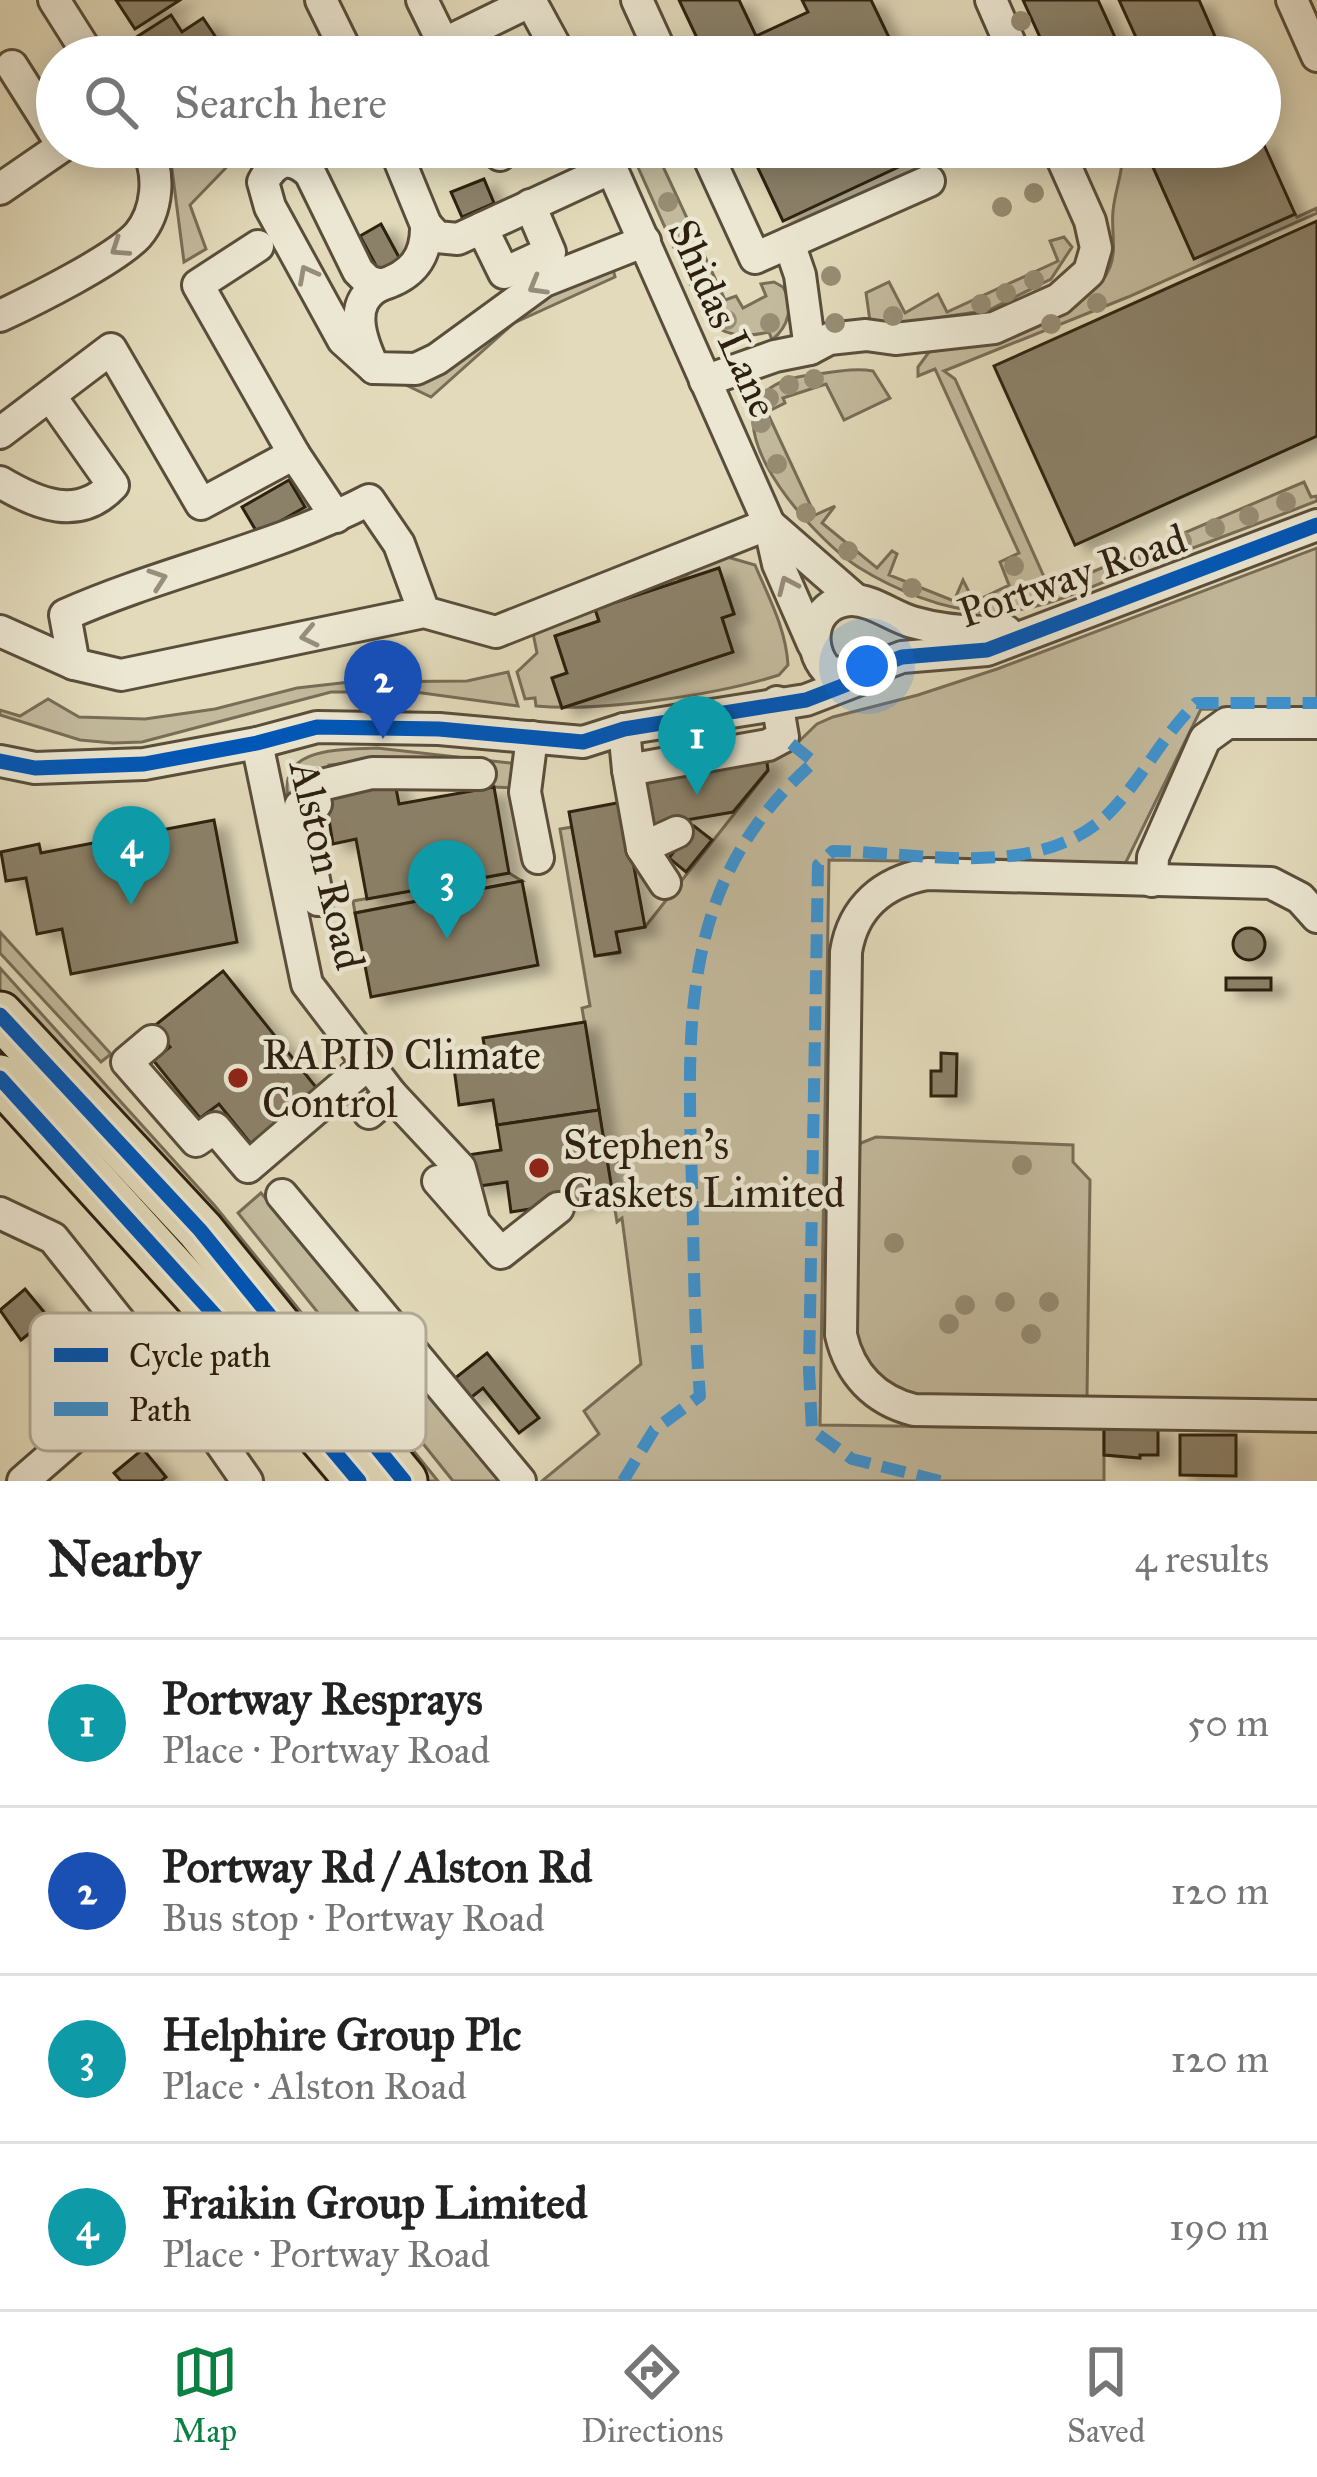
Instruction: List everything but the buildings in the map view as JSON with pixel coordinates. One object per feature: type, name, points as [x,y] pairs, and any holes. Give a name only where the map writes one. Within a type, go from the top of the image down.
[{"type":"highway","points":[[0,1015],[200,1230],[267,1313]]},
{"type":"highway","points":[[0,1078],[213,1313]]},
{"type":"highway","points":[[333,1451],[358,1481]]},
{"type":"highway","points":[[380,1451],[404,1481]]},
{"type":"street","points":[[54,0],[77,36]]},
{"type":"street","points":[[321,0],[339,36]]},
{"type":"street","points":[[422,0],[439,36]]},
{"type":"street","points":[[637,0],[653,36]]},
{"type":"street","points":[[991,0],[1007,36]]},
{"type":"street","points":[[1292,0],[1317,54]]},
{"type":"street","points":[[470,36],[531,1],[550,36]]},
{"type":"street","points":[[4,63],[36,107]]},
{"type":"street","points":[[0,189],[36,165]]},
{"type":"street","points":[[0,316],[80,274],[137,235],[153,206],[153,168]]},
{"type":"street","points":[[270,168],[263,182],[270,207],[343,340],[374,368],[416,369],[544,281],[645,241]]},
{"type":"street","points":[[305,168],[358,271],[381,285]]},
{"type":"street","points":[[403,168],[426,225],[437,237],[458,239],[530,205],[591,168]]},
{"type":"street","name":"Shidas Lane","points":[[612,168],[769,524],[778,564],[814,649]]},
{"type":"street","points":[[714,168],[755,258],[928,181]]},
{"type":"street","points":[[705,381],[810,349],[832,356],[868,352],[895,339],[994,328],[1059,299],[1089,272],[1096,248],[1090,221],[1066,168]]},
{"type":"street","points":[[482,228],[504,273],[519,266],[550,251],[530,205]]},
{"type":"street","points":[[374,368],[358,319],[368,292],[409,272],[423,254],[426,225]]},
{"type":"street","points":[[789,243],[800,275],[810,349]]},
{"type":"street","points":[[258,246],[198,285],[294,454],[336,517]]},
{"type":"street","points":[[0,433],[111,349],[201,504],[219,558]]},
{"type":"street","points":[[0,482],[41,504],[72,508],[103,496],[113,485],[51,397]]},
{"type":"street","points":[[201,504],[294,454]]},
{"type":"street","points":[[5,628],[65,615],[336,517],[369,500],[399,544],[424,612]]},
{"type":"street","points":[[5,628],[74,664],[122,675],[424,612],[496,632],[769,524]]},
{"type":"street","name":"Shidas Lane","points":[[769,524],[868,605]]},
{"type":"street","name":"Portway Road","points":[[0,760],[35,768],[144,764],[316,727],[439,729],[583,742],[624,729],[818,697],[871,675],[886,663],[913,655],[987,650],[1317,525]]},
{"type":"street","points":[[628,770],[768,745],[783,737],[777,702],[807,671],[823,613],[842,601],[868,605],[893,639],[886,663]]},
{"type":"street","name":"Portway Road","points":[[868,605],[914,622],[955,630],[1042,628]]},
{"type":"street","points":[[65,615],[74,664]]},
{"type":"street","points":[[814,649],[837,676],[857,680]]},
{"type":"street","points":[[1152,881],[1153,857],[1205,740],[1215,728],[1227,723],[1317,723]]},
{"type":"street","points":[[624,729],[642,848],[665,883]]},
{"type":"street","points":[[532,737],[525,792],[538,858]]},
{"type":"street","name":"Alston Road","points":[[257,743],[295,852],[307,984],[367,1065],[380,1104],[460,1168],[474,1223]]},
{"type":"street","name":"Portway Road","points":[[0,745],[72,769]]},
{"type":"street","points":[[319,900],[295,852],[300,806],[316,804],[313,787],[371,773],[480,774]]},
{"type":"street","points":[[642,848],[677,832]]},
{"type":"street","points":[[1317,917],[1300,898],[1271,884],[927,874],[885,887],[860,913],[846,952],[841,1335],[845,1353],[873,1391],[914,1410],[1317,1416]]},
{"type":"street","points":[[152,1040],[127,1063],[196,1141],[215,1127],[248,1167],[367,1065]]},
{"type":"street","points":[[438,1181],[501,1253],[558,1208]]},
{"type":"street","points":[[282,1195],[380,1313]]},
{"type":"street","points":[[0,1213],[52,1238],[112,1313]]},
{"type":"street","points":[[426,1368],[520,1481]]},
{"type":"street","points":[[23,1481],[57,1451]]},
{"type":"street","points":[[227,1451],[248,1481]]},
{"type":"shaded area","points":[[172,168],[226,168],[190,205],[206,249],[184,262]]},
{"type":"shaded area","points":[[638,168],[664,168],[725,300],[736,296],[743,308],[766,296],[761,284],[774,282],[783,287],[788,301],[788,315],[772,340],[769,332],[727,332],[705,317]]},
{"type":"shaded area","points":[[1121,168],[1153,168],[1194,258],[1317,208],[1317,213],[1128,297],[944,371],[955,379],[1050,590],[1304,482],[1317,501],[1026,609],[987,612],[937,603],[858,567],[811,525],[766,465],[755,434],[755,407],[773,386],[810,375],[873,371],[890,398],[844,420],[826,384],[783,398],[785,403],[767,412],[815,515],[835,506],[822,523],[877,568],[892,551],[897,554],[889,575],[954,601],[963,580],[974,602],[1009,585],[1000,562],[1019,553],[935,369],[918,376],[918,367],[929,352],[1030,326],[1099,285],[1112,260],[1113,211]]},
{"type":"shaded area","points":[[1064,237],[1072,247],[1051,279],[989,310],[871,328],[866,293],[889,282],[905,313],[938,294],[947,312],[1058,261],[1050,241]]},
{"type":"shaded area","points":[[611,261],[615,277],[514,323],[431,397],[406,385],[419,382],[517,308]]},
{"type":"shaded area","points":[[1317,548],[1317,710],[1201,709],[1125,864],[829,860],[820,1425],[1104,1429],[1104,1481],[542,1481],[599,1434],[584,1411],[641,1364],[622,1218],[617,1222],[582,1008],[590,1006],[560,829],[572,827],[595,956],[619,953],[616,932],[645,927],[768,771],[766,756],[792,748],[817,724],[997,669]]},
{"type":"shaded area","points":[[717,554],[755,565],[784,639],[788,665],[779,675],[658,700],[565,707],[732,652],[722,618],[734,613],[719,569],[678,581]]},
{"type":"shaded area","points":[[595,609],[599,621],[555,636],[567,673],[552,678],[562,707],[536,706],[535,698],[525,699],[517,672],[537,653],[533,633]]},
{"type":"shaded area","points":[[508,672],[518,706],[415,692],[331,692],[142,742],[80,740],[0,715],[0,710],[20,716],[48,699],[79,717],[145,719],[215,709],[297,688],[350,682],[467,681]]},
{"type":"shaded area","points":[[377,748],[519,764],[517,788],[494,787],[486,766],[399,758],[329,765],[330,776],[288,798],[287,781],[302,760],[330,751]]},
{"type":"shaded area","points":[[509,873],[522,881],[355,913],[353,901]]},
{"type":"shaded area","points":[[0,932],[111,1054],[101,1062],[0,953]]},
{"type":"shaded area","points":[[0,968],[215,1206],[302,1313],[270,1313],[0,999]]},
{"type":"shaded area","points":[[876,1137],[1073,1145],[1073,1162],[1090,1180],[1087,1397],[1080,1401],[925,1399],[891,1389],[865,1361],[853,1327],[855,1154],[861,1143]]},
{"type":"shaded area","points":[[261,1193],[363,1313],[318,1313],[238,1213]]},
{"type":"shaded area","points":[[426,1387],[506,1481],[453,1481],[426,1447]]},
{"type":"shaded area","points":[[388,1451],[414,1451],[438,1481],[414,1481]]},
{"type":"marked path","points":[[940,1481],[852,1459],[812,1430],[809,1370],[818,865],[833,851],[978,858],[1049,848],[1082,834],[1110,812],[1196,703],[1317,703]]},
{"type":"marked path","points":[[623,1481],[654,1430],[700,1396],[690,1125],[693,1010],[715,904],[738,854],[770,807],[814,762],[783,737]]},
{"type":"cycle path","points":[[0,761],[35,768],[144,764],[317,727],[439,729],[583,742],[624,729],[806,700],[871,675],[902,657],[987,650],[1317,525]]},
{"type":"cycle path","points":[[0,1015],[200,1230],[267,1313]]},
{"type":"cycle path","points":[[0,1078],[213,1313]]},
{"type":"cycle path","points":[[334,1451],[359,1481]]},
{"type":"cycle path","points":[[380,1451],[404,1481]]},
{"type":"place","name":"Portway Rd / Alston Rd","points":[[383,739]]},
{"type":"place","name":"Portway Resprays","points":[[697,795]]},
{"type":"place","name":"Fraikin Group Limited","points":[[131,905]]},
{"type":"place","name":"Helphire Group Plc","points":[[447,939]]},
{"type":"place","name":"RAPID Climate Control","points":[[238,1078]]},
{"type":"place","name":"Stephen's Gaskets Limited","points":[[539,1168]]}]
